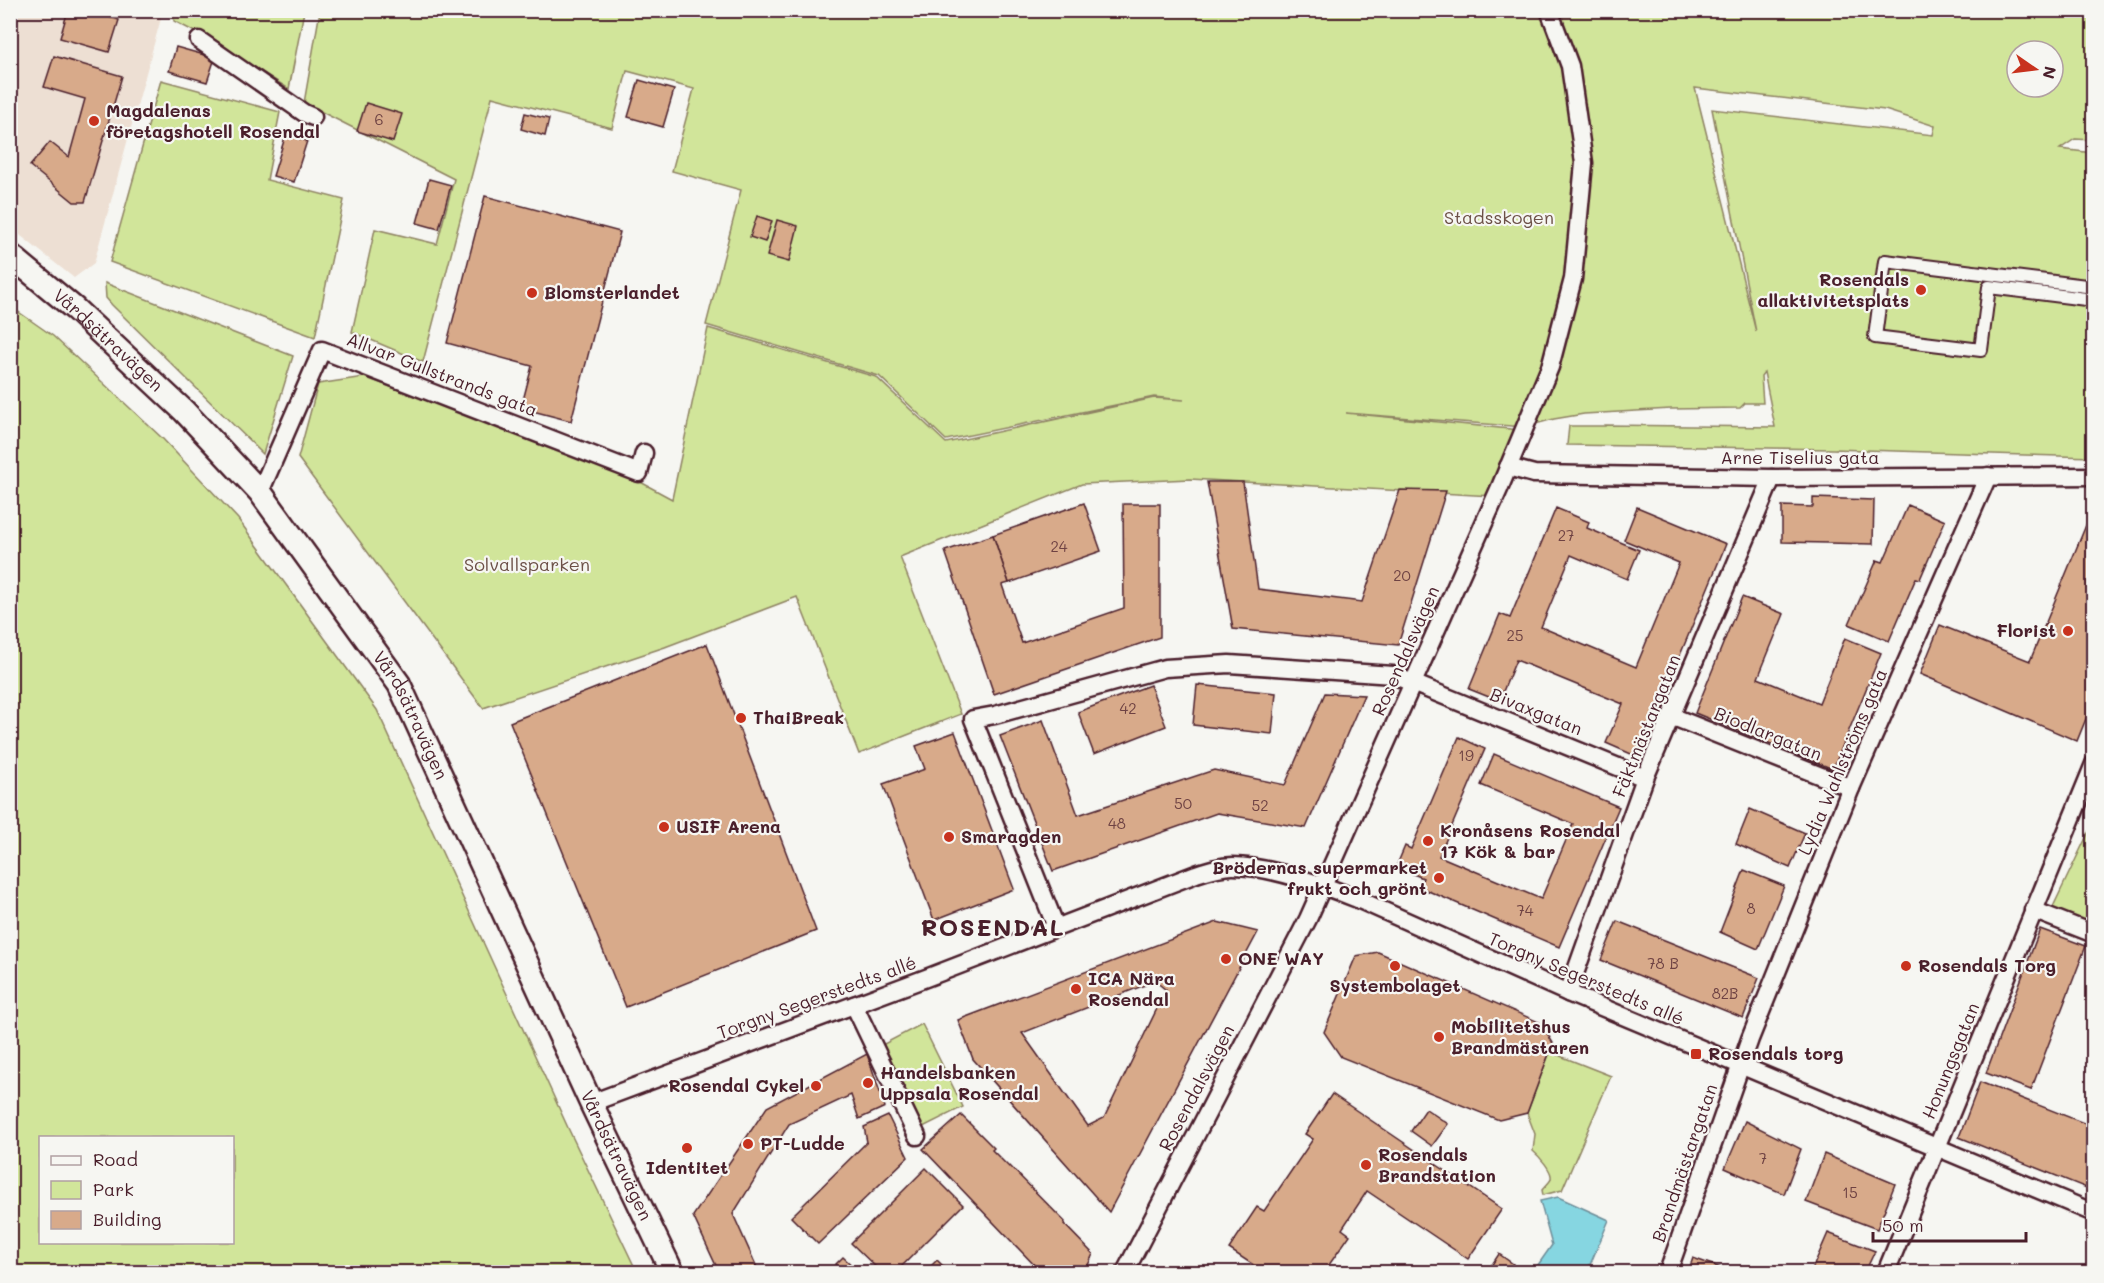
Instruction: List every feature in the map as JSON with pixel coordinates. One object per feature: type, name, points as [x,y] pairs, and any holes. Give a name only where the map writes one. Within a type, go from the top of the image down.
[{"type":"main road","name":"Vårdsätravägen","points":[[10,255],[75,309],[184,411],[260,492],[399,684],[591,1103],[672,1272]]},
{"type":"street","name":"Rosendalsvägen","points":[[1129,1271],[1308,919],[1500,487],[1550,367],[1570,290],[1584,163],[1570,66],[1549,10]]},
{"type":"street","points":[[199,40],[313,117]]},
{"type":"street","points":[[2094,287],[1885,261],[1875,337],[1981,350],[1989,287],[2094,300]]},
{"type":"street","name":"Allvar Gullstrands gata","points":[[260,492],[322,350],[639,473],[644,453]]},
{"type":"street","name":"Arne Tiselius gata","points":[[1508,466],[1534,474],[1772,478],[2094,476]]},
{"type":"street","name":"Lydia Wahlströms gata","points":[[1739,1066],[1851,788],[1988,476]]},
{"type":"street","name":"Fäktmästargatan","points":[[1568,993],[1645,778],[1772,478]]},
{"type":"street","points":[[1056,927],[973,719],[1165,668],[1229,664],[1393,675],[1413,683]]},
{"type":"street","name":"Bivaxgatan","points":[[1413,683],[1645,778]]},
{"type":"street","name":"Biodlargatan","points":[[1671,716],[1851,788]]},
{"type":"street","name":"Honungsgatan","points":[[1886,1272],[2094,764]]},
{"type":"street","name":"Torgny Segerstedts allé","points":[[591,1103],[1210,869],[1232,866],[1256,868],[1323,886],[1739,1066],[2094,1213]]},
{"type":"street","points":[[2033,910],[2094,934]]},
{"type":"street","points":[[854,1005],[917,1136]]},
{"type":"street","name":"Brandmästargatan","points":[[1668,1272],[1739,1066]]},
{"type":"shaded area","points":[[10,11],[163,11],[94,263],[74,278],[11,228]]},
{"type":"green space","points":[[172,11],[304,11],[289,89],[216,43],[174,21]]},
{"type":"green space","points":[[320,11],[2093,11],[2093,140],[2075,139],[2060,149],[2093,153],[2093,457],[1832,449],[1567,445],[1569,426],[1775,427],[1764,372],[1761,376],[1763,403],[1745,403],[1740,408],[1584,414],[1524,427],[1346,413],[1520,430],[1492,496],[1190,479],[1082,484],[900,557],[961,714],[859,754],[797,597],[665,647],[483,708],[298,458],[318,384],[364,377],[622,472],[672,499],[708,328],[876,377],[946,443],[1154,398],[1184,400],[1154,397],[946,440],[879,376],[706,325],[741,190],[672,171],[694,89],[627,71],[612,128],[492,97],[423,362],[352,332],[375,229],[437,244],[454,179],[304,103]],"holes":[[[1695,88],[1885,110],[1935,126],[1933,135],[1712,109],[1756,332]]]},
{"type":"green space","points":[[161,80],[280,112],[267,180],[344,200],[315,337],[110,262]]},
{"type":"green space","points":[[105,283],[293,356],[263,454],[112,305],[106,298]]},
{"type":"green space","points":[[10,306],[53,336],[162,438],[238,519],[377,710],[569,1130],[637,1272],[11,1272]]},
{"type":"green space","points":[[2093,823],[2093,928],[2051,911]]},
{"type":"green space","points":[[922,1024],[963,1107],[921,1128],[880,1046]]},
{"type":"green space","points":[[1550,1052],[1611,1076],[1562,1190],[1543,1195],[1542,1190],[1551,1176],[1545,1164],[1533,1151],[1535,1134],[1527,1113]]},
{"type":"water","points":[[1558,1197],[1609,1220],[1587,1272],[1533,1272],[1552,1245],[1540,1201]]},
{"type":"building","points":[[68,10],[93,10],[92,12],[119,20],[109,52],[60,38]]},
{"type":"building","points":[[176,47],[215,58],[207,82],[169,71]]},
{"type":"building","name":"Magdalenas företagshotell Rosendal","points":[[54,56],[122,76],[85,202],[74,202],[30,166],[50,142],[69,157],[85,99],[44,87]]},
{"type":"building","points":[[639,80],[674,90],[663,127],[628,117]]},
{"type":"building","points":[[366,103],[402,114],[393,142],[357,131]]},
{"type":"building","points":[[525,113],[549,119],[545,136],[521,129]]},
{"type":"building","points":[[286,134],[307,141],[294,182],[273,176]]},
{"type":"building","points":[[429,179],[451,185],[439,229],[417,223]]},
{"type":"building","name":"Blomsterlandet","points":[[485,196],[620,232],[571,421],[521,408],[532,366],[447,343]]},
{"type":"building","points":[[757,216],[772,221],[765,242],[750,237]]},
{"type":"building","points":[[777,220],[798,226],[789,262],[767,256]]},
{"type":"building","points":[[1207,482],[1243,482],[1258,589],[1362,602],[1400,490],[1446,491],[1398,645],[1233,629]]},
{"type":"building","points":[[1813,498],[1874,500],[1873,544],[1782,542],[1782,506],[1813,507]]},
{"type":"building","points":[[1084,503],[1101,551],[1009,583],[993,535]]},
{"type":"building","points":[[1123,504],[1160,504],[1160,637],[994,694],[945,551],[993,535],[1009,583],[1002,585],[1022,643],[1124,608]]},
{"type":"building","points":[[1908,505],[1945,521],[1920,579],[1916,578],[1889,641],[1849,624],[1877,560],[1883,562]]},
{"type":"building","points":[[1637,507],[1726,544],[1638,757],[1606,743],[1623,704],[1516,660],[1499,701],[1469,689],[1500,614],[1510,618],[1556,508],[1589,522],[1587,528],[1639,550],[1627,579],[1571,555],[1541,627],[1636,667],[1679,563],[1624,540]]},
{"type":"building","name":"Florist","points":[[2091,513],[2094,513],[2094,699],[2077,741],[1920,674],[1940,625],[2030,661]]},
{"type":"building","points":[[1742,597],[1784,614],[1758,678],[1819,703],[1845,638],[1881,653],[1833,769],[1695,713]]},
{"type":"building","name":"USIF Arena","points":[[707,644],[816,931],[626,1007],[510,722]]},
{"type":"building","points":[[1150,685],[1166,726],[1094,754],[1078,712]]},
{"type":"building","points":[[1197,685],[1276,693],[1272,734],[1193,725]]},
{"type":"building","points":[[1325,693],[1364,695],[1306,828],[1217,813],[1053,871],[1000,736],[1043,720],[1078,815],[1214,770],[1285,785]]},
{"type":"building","name":"Smaragden","points":[[955,732],[1014,889],[934,920],[883,784],[925,769],[916,746]]},
{"type":"building","points":[[1459,737],[1485,749],[1439,856],[1541,899],[1573,824],[1481,785],[1494,754],[1619,807],[1559,947],[1419,887],[1423,878],[1396,867],[1405,846],[1411,849]]},
{"type":"building","points":[[1750,809],[1805,833],[1790,868],[1736,844]]},
{"type":"building","points":[[1744,870],[1784,886],[1758,949],[1720,932]]},
{"type":"building","points":[[1617,921],[1759,978],[1743,1018],[1601,960]]},
{"type":"building","points":[[1217,922],[1258,932],[1109,1212],[973,1059],[958,1020]],"holes":[[[1155,981],[1166,990],[1104,1118],[1088,1126],[1022,1033]]]},
{"type":"building","points":[[2040,929],[2086,946],[2031,1090],[1986,1073]]},
{"type":"building","name":"Mobilitetshus Brandmästaren","points":[[1378,952],[1541,1023],[1553,1043],[1527,1113],[1499,1120],[1341,1057],[1324,1032],[1356,956]]},
{"type":"building","points":[[867,1054],[885,1107],[859,1119],[851,1095],[789,1124],[733,1214],[759,1272],[719,1272],[693,1216],[767,1107]]},
{"type":"building","points":[[1980,1082],[2094,1127],[2094,1191],[1959,1137]]},
{"type":"building","name":"Rosendals Brandstation","points":[[1332,1094],[1502,1209],[1468,1259],[1367,1191],[1342,1229],[1350,1235],[1324,1272],[1264,1272],[1229,1249],[1257,1207],[1264,1211],[1313,1139],[1305,1134]]},
{"type":"building","points":[[1426,1109],[1448,1124],[1432,1146],[1411,1131]]},
{"type":"building","points":[[961,1115],[1093,1254],[1085,1272],[1041,1272],[923,1149]]},
{"type":"building","points":[[888,1116],[908,1157],[818,1244],[791,1217],[867,1142],[864,1127]]},
{"type":"building","points":[[1745,1121],[1801,1149],[1784,1194],[1725,1168]]},
{"type":"building","points":[[1824,1154],[1895,1184],[1877,1229],[1806,1202]]},
{"type":"building","points":[[926,1168],[963,1205],[896,1272],[881,1272],[851,1243]]},
{"type":"building","points":[[1828,1233],[1875,1251],[1865,1272],[1811,1272]]},
{"type":"building","points":[[1499,1254],[1513,1264],[1507,1272],[1487,1272]]},
{"type":"building","points":[[843,1257],[859,1272],[828,1272]]},
{"type":"building","points":[[1693,1258],[1732,1272],[1688,1272]]},
{"type":"building","points":[[937,1260],[949,1272],[925,1272]]},
{"type":"place","name":"Magdalenas företagshotell Rosendal","points":[[94,121]]},
{"type":"place","name":"Rosendals allaktivitetsplats","points":[[1921,290]]},
{"type":"place","name":"Blomsterlandet","points":[[532,293]]},
{"type":"place","name":"Florist","points":[[2068,631]]},
{"type":"place","name":"ThaiBreak","points":[[741,718]]},
{"type":"place","name":"USIF Arena","points":[[664,827]]},
{"type":"place","name":"Smaragden","points":[[949,837]]},
{"type":"place","name":"Kronåsens Rosendal 17 Kök & bar","points":[[1428,841]]},
{"type":"place","name":"Brödernas supermarket frukt och grönt","points":[[1439,878]]},
{"type":"place","name":"ONE WAY","points":[[1226,959]]},
{"type":"place","name":"Systembolaget","points":[[1395,966]]},
{"type":"place","name":"Rosendals Torg","points":[[1906,966]]},
{"type":"place","name":"ICA Nära Rosendal","points":[[1076,989]]},
{"type":"place","name":"Mobilitetshus Brandmästaren","points":[[1439,1037]]},
{"type":"place","name":"Rosendals torg","points":[[1696,1054]]},
{"type":"place","name":"Handelsbanken Uppsala Rosendal","points":[[868,1083]]},
{"type":"place","name":"Rosendal Cykel","points":[[816,1086]]},
{"type":"place","name":"PT-Ludde","points":[[748,1144]]},
{"type":"place","name":"Identitet","points":[[687,1148]]},
{"type":"place","name":"Rosendals Brandstation","points":[[1366,1165]]},
{"type":"district","name":"ROSENDAL","points":[[993,928]]},
{"type":"park label","name":"Stadsskogen","points":[[1499,218]]},
{"type":"park label","name":"Solvallsparken","points":[[527,565]]}]
